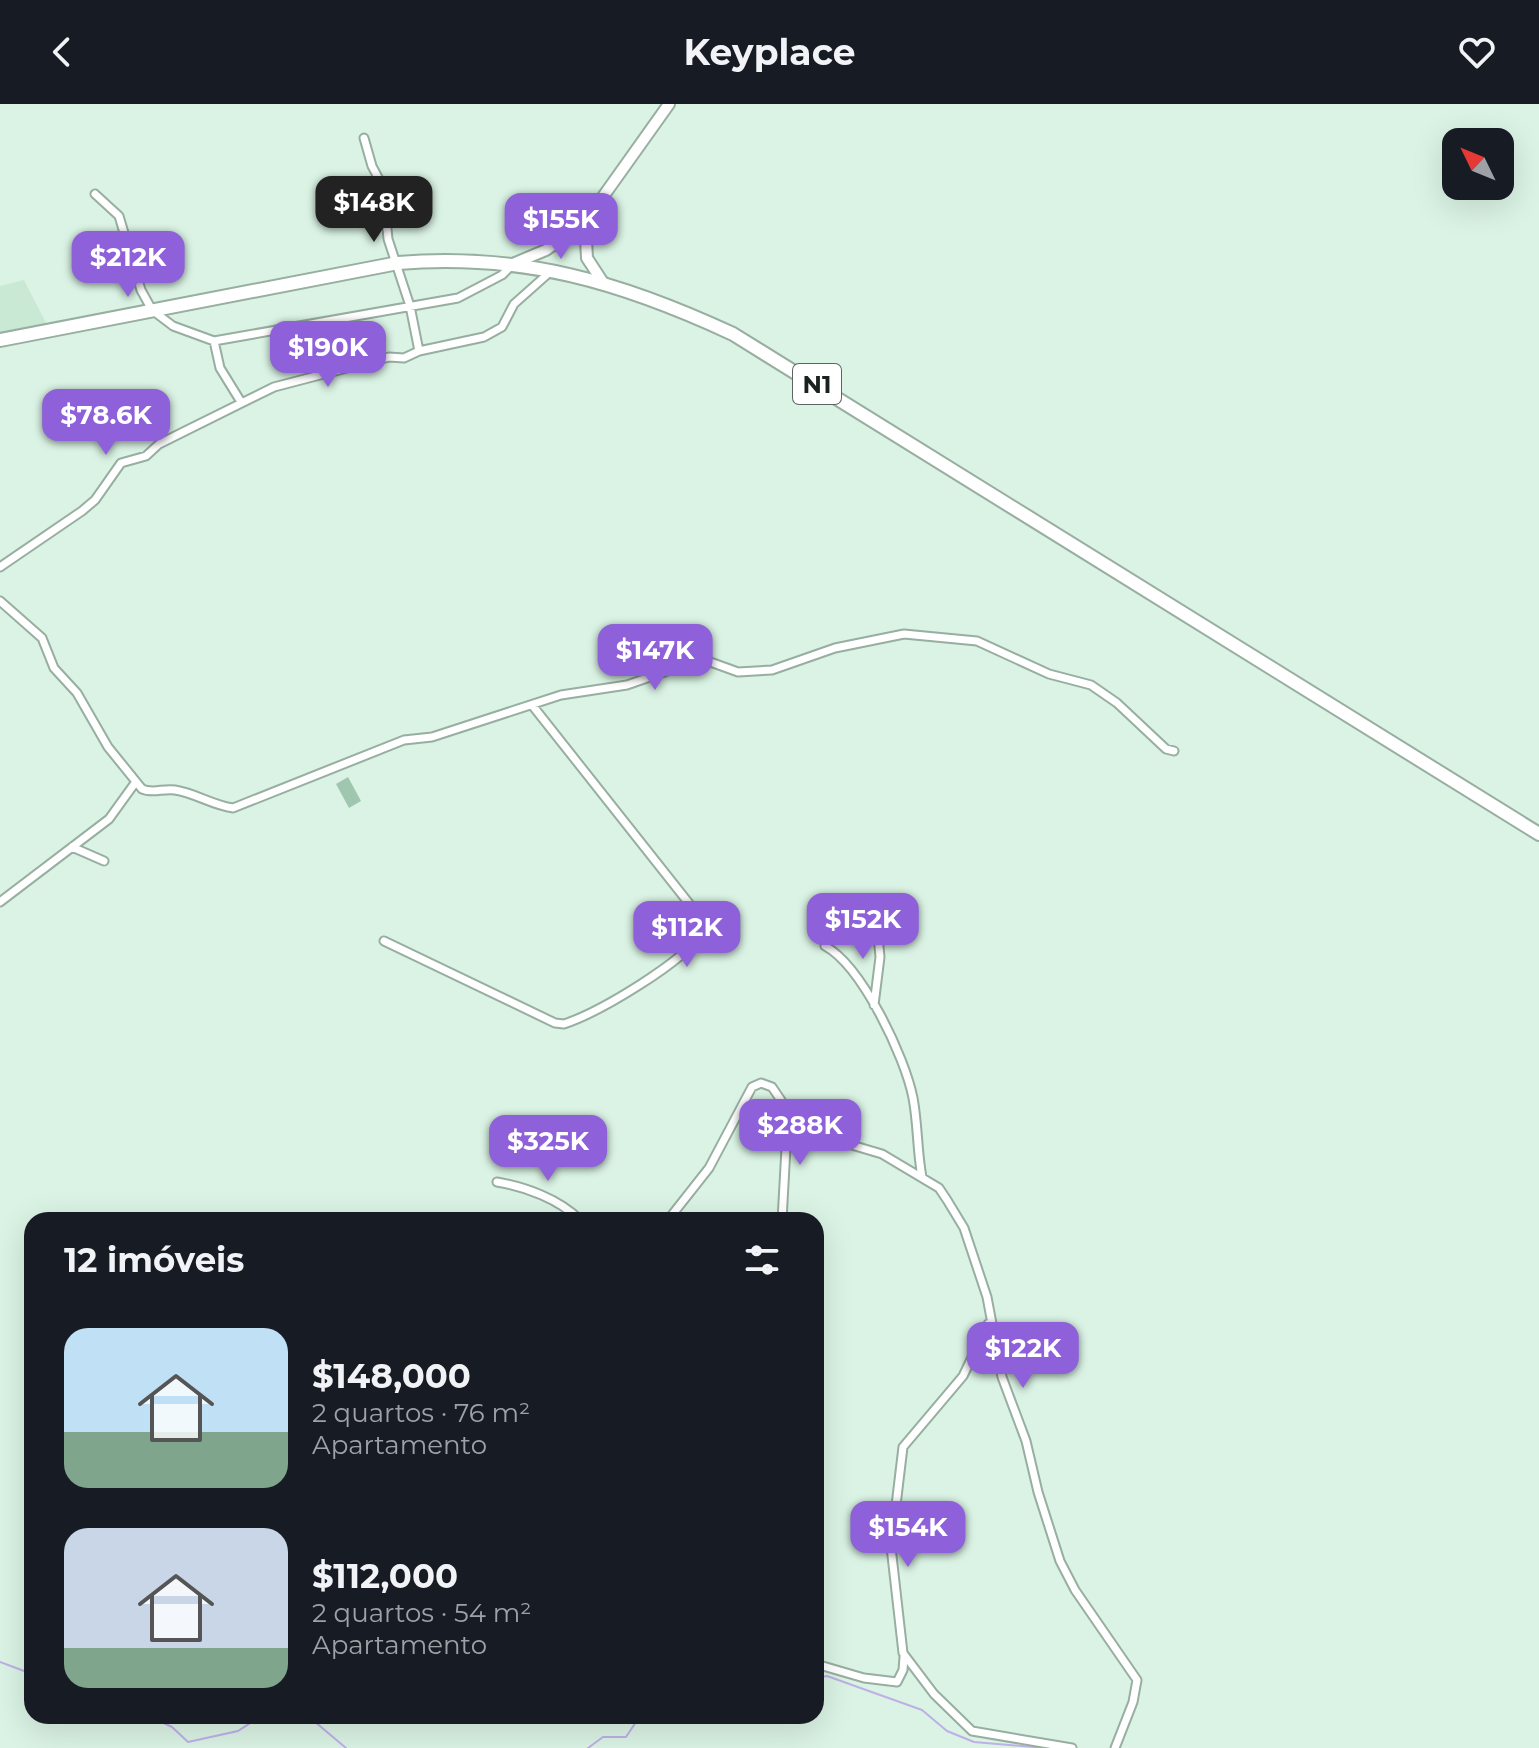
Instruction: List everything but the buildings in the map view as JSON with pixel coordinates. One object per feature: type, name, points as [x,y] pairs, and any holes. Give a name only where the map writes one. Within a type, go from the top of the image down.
[{"type":"highway","name":"N1","points":[[0,340],[398,263],[515,263],[602,281],[665,302],[733,334],[1539,834]]},
{"type":"main road","points":[[515,263],[546,250],[585,222],[669,104]]},
{"type":"main road","points":[[585,222],[587,258],[602,281]]},
{"type":"street","points":[[364,138],[372,166],[383,187],[388,239],[410,306],[419,351]]},
{"type":"street","points":[[95,194],[119,216],[141,290],[152,310],[183,331],[214,341],[458,298],[502,275],[515,263]]},
{"type":"street","points":[[0,567],[95,500],[121,463],[146,456],[159,444],[286,383],[484,337],[502,327],[514,304],[555,270]]},
{"type":"street","points":[[214,341],[220,368],[241,402]]},
{"type":"street","points":[[0,601],[42,638],[54,668],[77,693],[108,747],[135,783],[150,793],[173,789],[233,808],[369,752],[404,740],[432,737],[561,695],[627,685],[702,659],[738,672],[772,670],[835,648],[904,634],[977,641],[1049,674],[1091,685],[1117,703],[1166,749],[1174,751]]},
{"type":"street","points":[[384,941],[555,1023],[564,1024],[616,999],[696,945],[704,931],[695,911],[532,705]]},
{"type":"street","points":[[0,902],[109,819],[135,783]]},
{"type":"street","points":[[72,847],[104,861]]},
{"type":"street","points":[[874,1005],[880,957],[878,936]]},
{"type":"street","points":[[825,946],[841,959],[874,1005],[907,1075],[914,1099],[922,1177]]},
{"type":"street","points":[[674,1212],[709,1168],[752,1087],[761,1083],[772,1087],[801,1130],[882,1154],[939,1188],[964,1228],[987,1297],[989,1321],[1002,1377],[1026,1441],[1060,1561],[1075,1590],[1137,1680],[1133,1702],[1115,1748]]},
{"type":"street","points":[[782,1212],[788,1112]]},
{"type":"street","points":[[497,1182],[523,1187],[566,1206],[572,1212]]},
{"type":"street","points":[[824,1666],[864,1678],[897,1682],[903,1670],[891,1547],[903,1447],[963,1376],[989,1321]]},
{"type":"street","points":[[904,1657],[934,1694],[972,1731],[1072,1748]]},
{"type":"shaded area","points":[[24,280],[46,323],[0,332],[0,286]]},
{"type":"shaded area","points":[[348,777],[361,801],[349,808],[336,784]]},
{"type":"waterway","points":[[0,1662],[24,1671]]},
{"type":"waterway","points":[[824,1677],[922,1710],[947,1731],[974,1742],[1046,1748]]},
{"type":"waterway","points":[[166,1724],[188,1742],[238,1731],[249,1724]]},
{"type":"waterway","points":[[318,1724],[346,1748]]},
{"type":"waterway","points":[[588,1748],[603,1737],[626,1737],[635,1724]]}]
